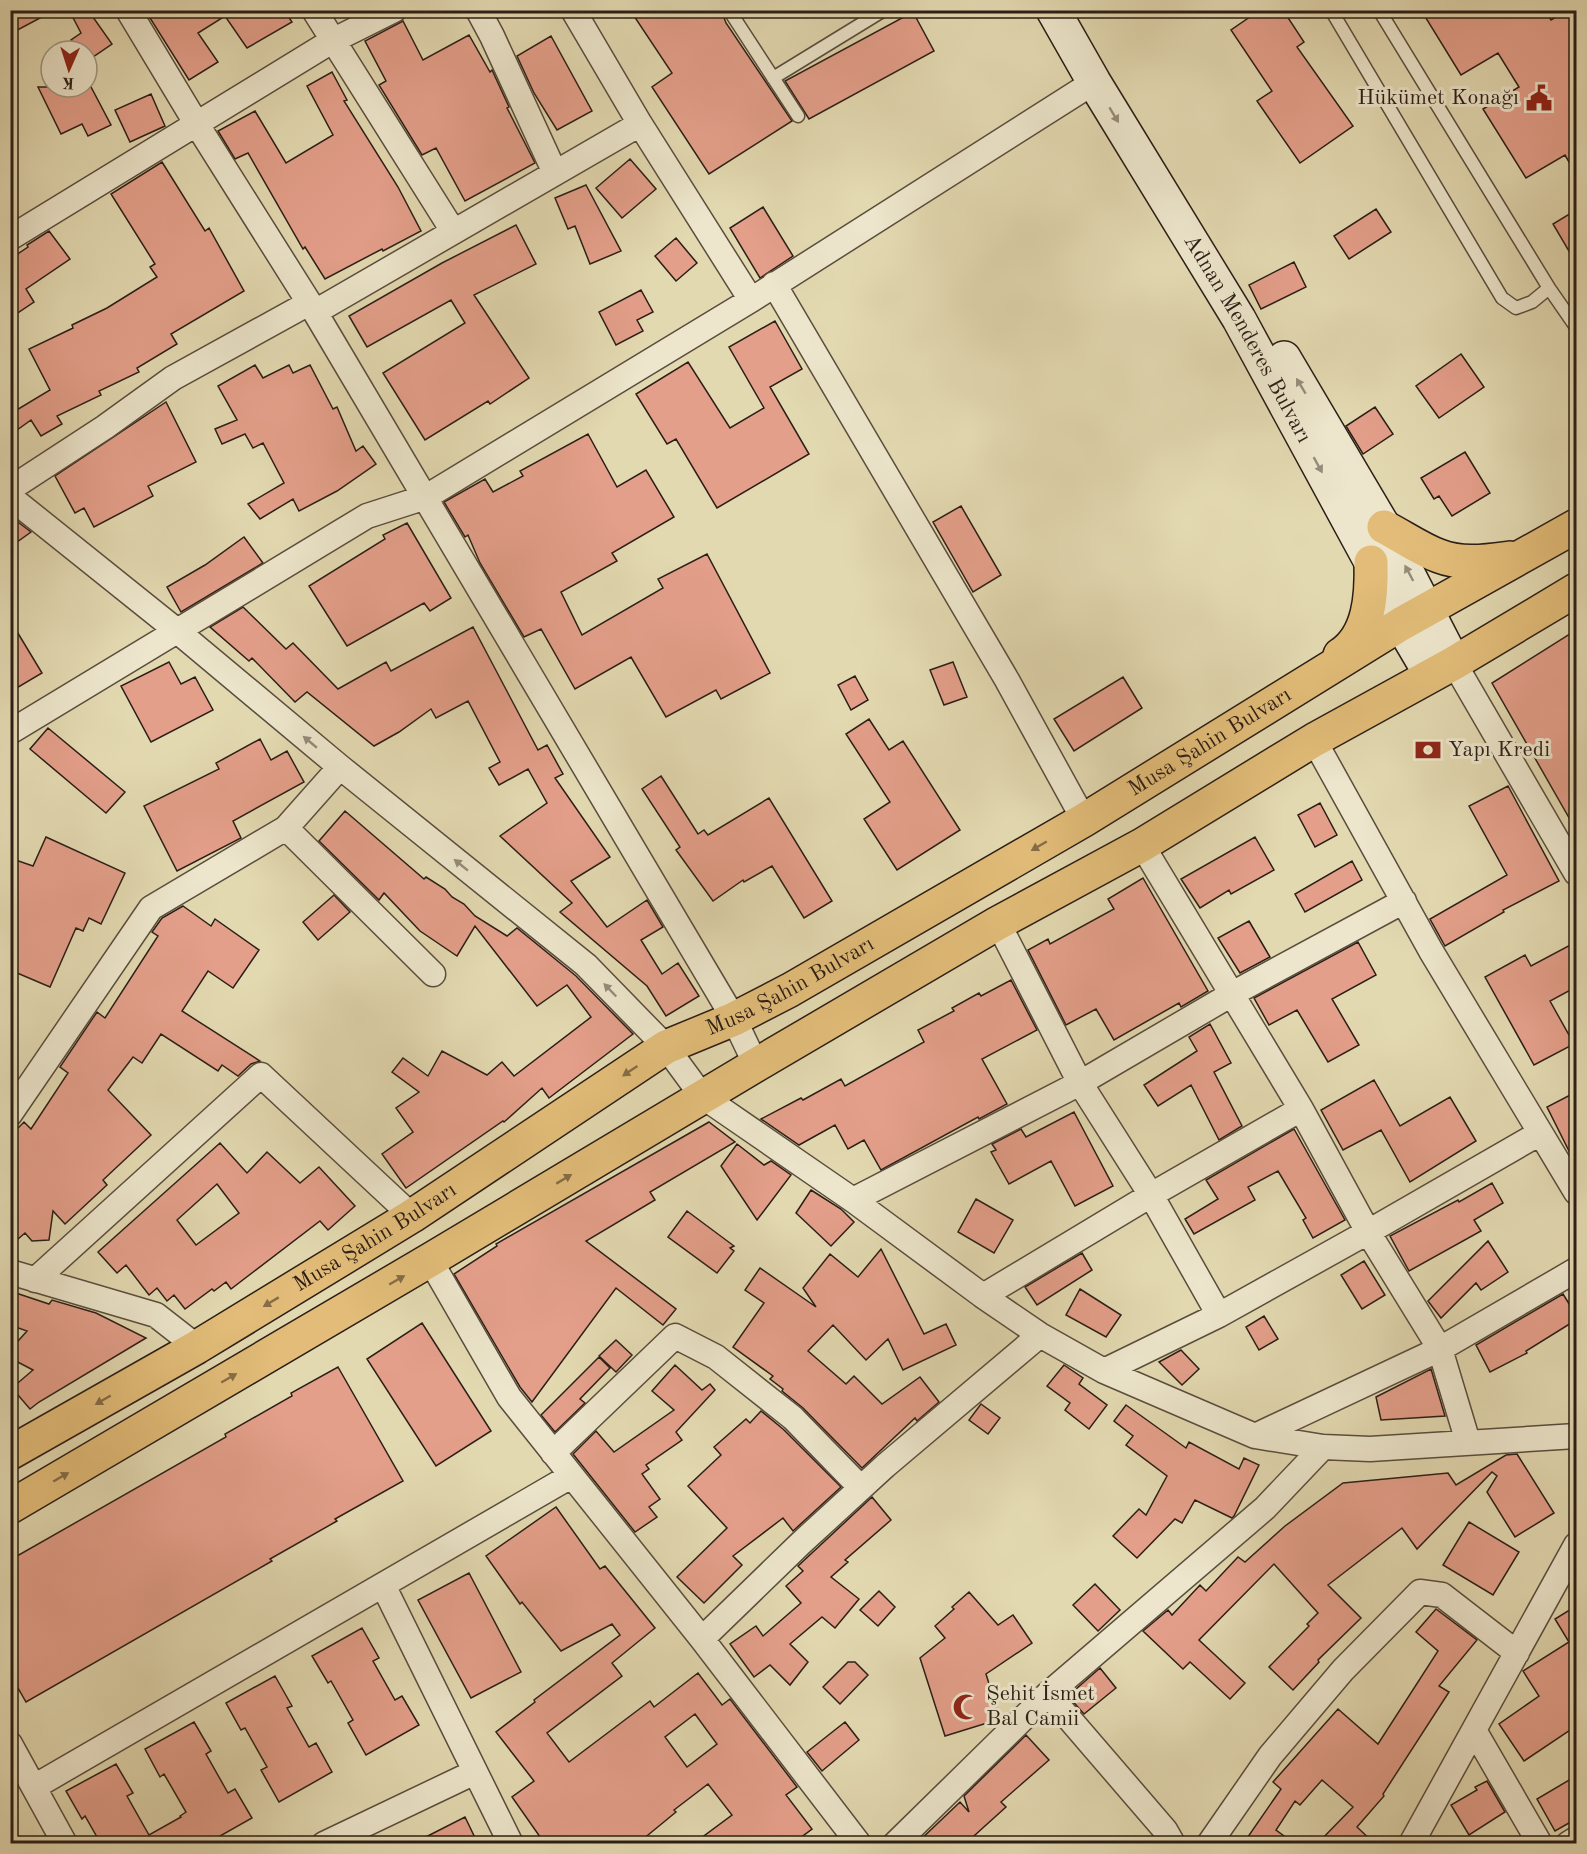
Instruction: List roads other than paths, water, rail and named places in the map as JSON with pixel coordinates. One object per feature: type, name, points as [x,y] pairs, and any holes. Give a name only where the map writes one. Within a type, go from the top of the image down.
[{"type":"main road","name":"Adnan Menderes Bulvarı","points":[[1053,10],[1239,319],[1371,562],[1414,617],[1443,669]]},
{"type":"main road","name":"Adnan Menderes Bulvarı","points":[[1079,10],[1118,80],[1384,527],[1414,617]]},
{"type":"main road","name":"Musa Şahin Bulvarı","points":[[10,1453],[197,1347],[412,1216],[666,1047],[734,1018],[790,990],[1084,820],[1414,617],[1576,526]]},
{"type":"main road","points":[[1384,527],[1440,556],[1461,561],[1485,562],[1524,556]]},
{"type":"main road","points":[[1084,820],[1150,768],[1347,650],[1364,624],[1372,586],[1371,562]]},
{"type":"main road","name":"Musa Şahin Bulvarı","points":[[10,1507],[430,1260],[702,1096],[998,923],[1142,845],[1314,740],[1443,669],[1576,590]]},
{"type":"street","points":[[128,10],[426,497],[734,1018],[756,1065]]},
{"type":"street","points":[[314,10],[453,231]]},
{"type":"street","points":[[10,238],[332,41],[394,10]]},
{"type":"street","points":[[478,10],[555,173]]},
{"type":"street","points":[[573,10],[640,124],[752,300]]},
{"type":"street","points":[[10,732],[367,516],[426,497],[752,300],[1094,81]]},
{"type":"street","points":[[10,489],[105,427],[173,378],[312,308],[453,231],[640,124]]},
{"type":"street","points":[[774,284],[1007,680],[1084,820]]},
{"type":"street","points":[[10,497],[586,965],[666,1047],[702,1096],[853,1200],[1040,1335],[1104,1371],[1255,1436],[1323,1447],[1370,1449],[1576,1436]]},
{"type":"street","points":[[1443,669],[1576,873]]},
{"type":"street","points":[[1314,740],[1431,951],[1576,1192]]},
{"type":"street","points":[[10,1114],[151,908],[286,828],[340,767]]},
{"type":"street","points":[[286,828],[433,974]]},
{"type":"street","points":[[1142,845],[1301,1109],[1368,1232],[1440,1349],[1468,1442]]},
{"type":"street","points":[[853,1200],[1080,1083],[1232,994],[1404,901]]},
{"type":"street","points":[[998,923],[1080,1083],[1151,1195],[1219,1315]]},
{"type":"street","points":[[35,1280],[261,1075],[412,1216]]},
{"type":"street","points":[[983,1296],[1151,1195],[1301,1109]]},
{"type":"street","points":[[1104,1371],[1219,1315],[1540,1133]]},
{"type":"street","points":[[430,1260],[509,1397],[702,1639],[859,1844]]},
{"type":"street","points":[[1255,1436],[1440,1349],[1576,1270]]},
{"type":"street","points":[[10,1272],[156,1315],[197,1347]]},
{"type":"street","points":[[702,1639],[861,1488],[1040,1335]]},
{"type":"street","points":[[553,1453],[675,1336],[716,1357],[793,1418],[861,1488]]},
{"type":"street","points":[[895,1844],[1048,1694],[1265,1508],[1323,1447]]},
{"type":"street","points":[[34,1787],[571,1476]]},
{"type":"street","points":[[1412,1844],[1576,1545]]},
{"type":"street","points":[[383,1585],[511,1844]]},
{"type":"street","points":[[1209,1844],[1270,1756],[1336,1678],[1420,1592],[1442,1595],[1517,1653]]},
{"type":"street","points":[[1048,1694],[1162,1839]]},
{"type":"street","points":[[1474,1730],[1540,1844]]},
{"type":"street","points":[[10,1744],[65,1844]]},
{"type":"street","points":[[324,1844],[475,1772]]},
{"type":"street","points":[[1569,1844],[1576,1839]]},
{"type":"lane","points":[[729,10],[798,116]]},
{"type":"lane","points":[[774,78],[884,10]]},
{"type":"lane","points":[[1331,10],[1502,298],[1516,308],[1532,302],[1549,288]]},
{"type":"lane","points":[[1379,10],[1549,288],[1576,327]]},
{"type":"place","name":"Hükümet Konağı","points":[[1539,98]]},
{"type":"place","name":"Yapı Kredi","points":[[1428,750]]},
{"type":"place","name":"Şehit İsmet Bal Camii","points":[[966,1707]]}]
